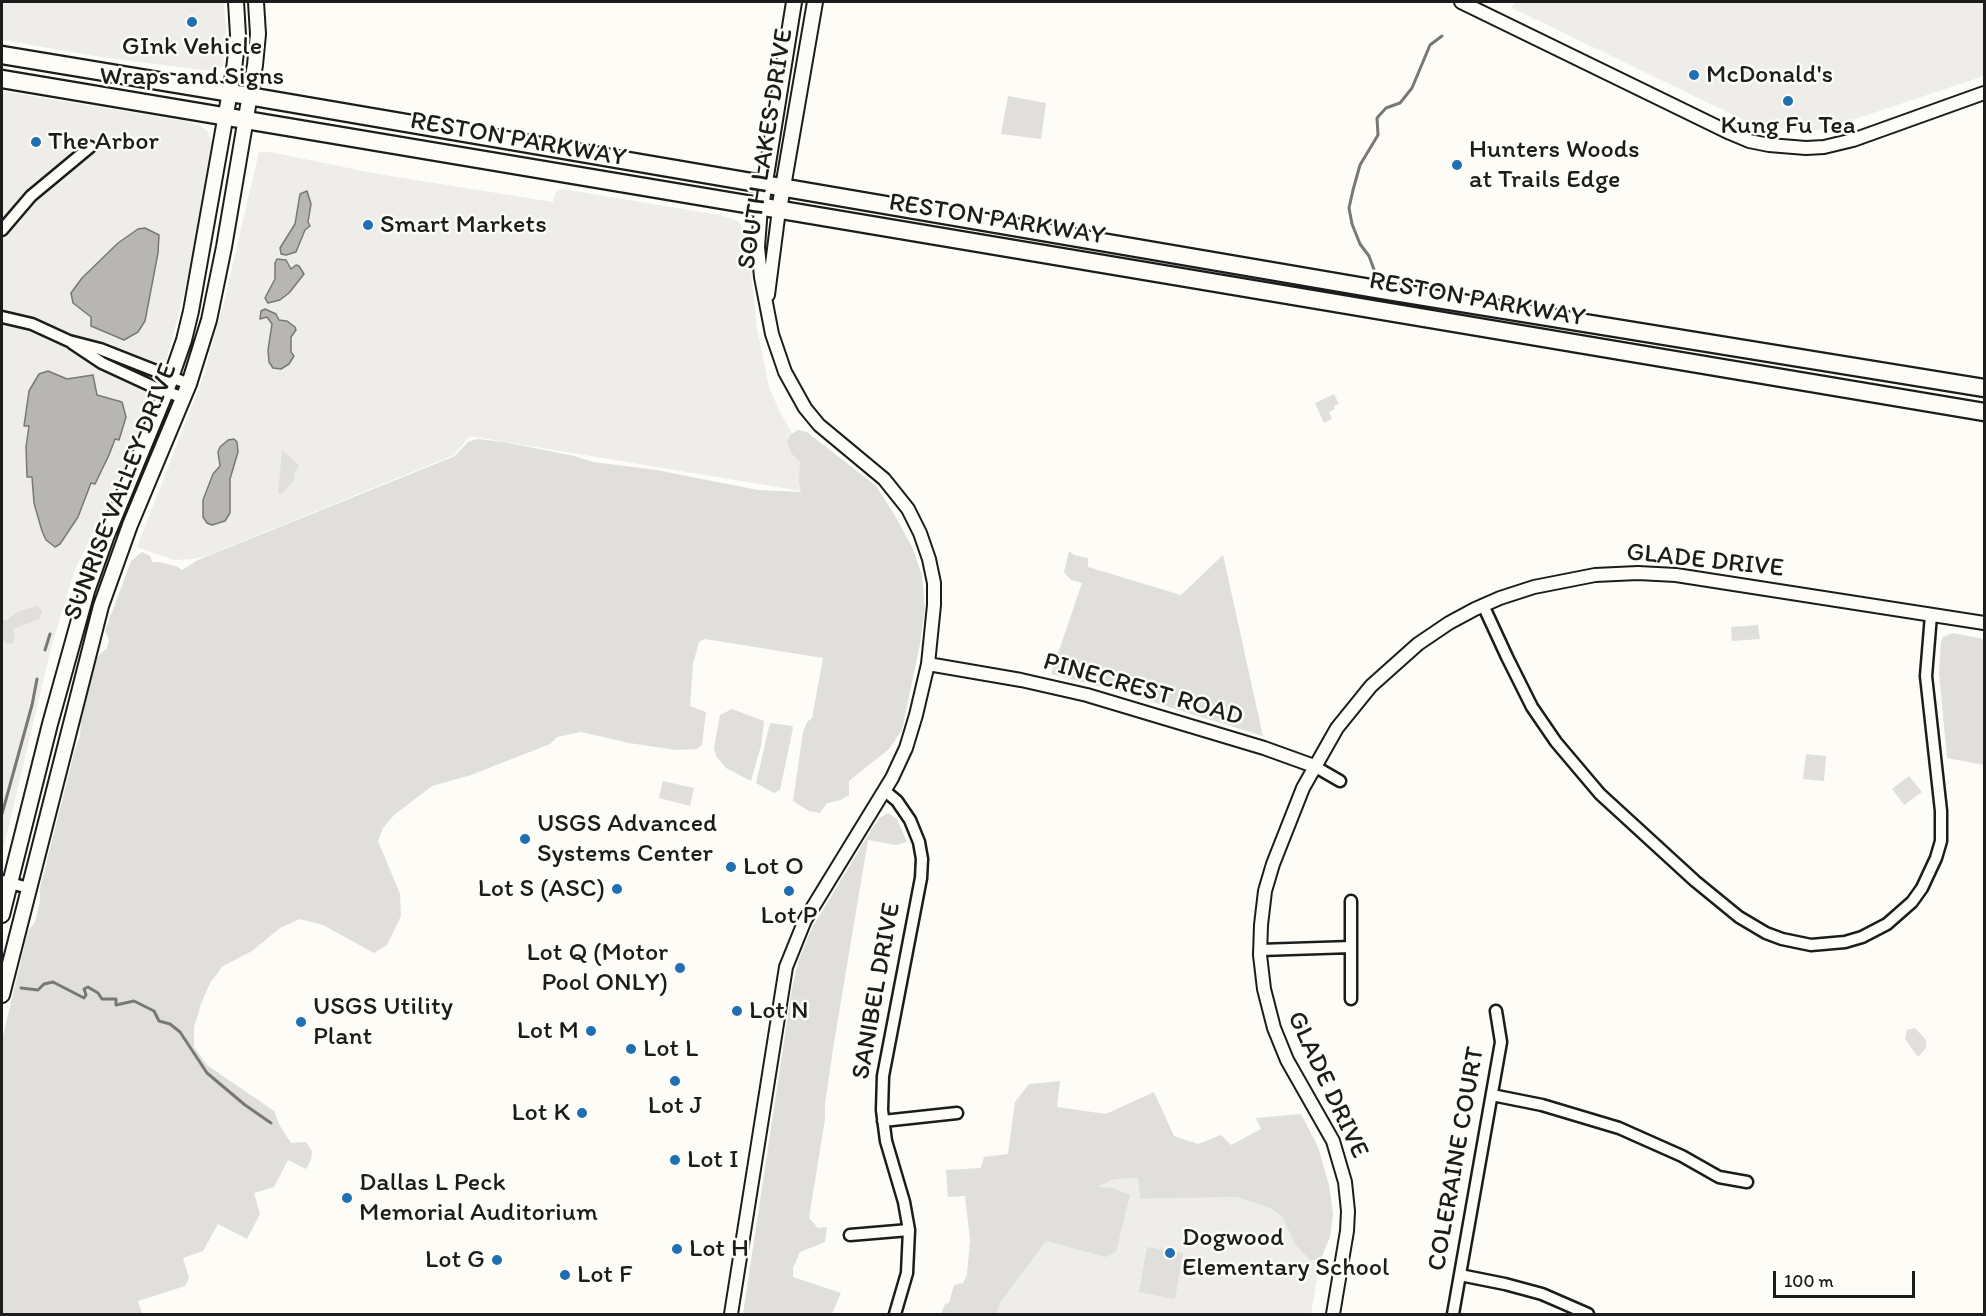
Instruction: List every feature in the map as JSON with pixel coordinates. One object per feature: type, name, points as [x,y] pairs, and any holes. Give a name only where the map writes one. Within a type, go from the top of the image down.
[{"type":"main road","name":"SUNRISE VALLEY DRIVE","points":[[2,915],[6,882],[87,591],[107,535],[166,392],[184,340],[195,294],[231,93],[237,42],[236,2]]},
{"type":"main road","name":"SUNRISE VALLEY DRIVE","points":[[2,995],[101,606],[130,525],[184,398],[204,336],[217,284],[250,96],[258,40],[256,2]]},
{"type":"main road","name":"SOUTH LAKES DRIVE","points":[[761,207],[794,2]]},
{"type":"main road","name":"SOUTH LAKES DRIVE","points":[[779,210],[815,2]]},
{"type":"main road","name":"RESTON PARKWAY","points":[[2,56],[250,96],[1382,290],[1984,388]]},
{"type":"main road","name":"RESTON PARKWAY","points":[[2,79],[1984,412]]},
{"type":"street","points":[[1461,2],[1730,133],[1749,141],[1769,145],[1806,148],[1845,142],[1984,93]]},
{"type":"street","points":[[2,230],[31,196],[90,147]]},
{"type":"street","name":"SOUTH LAKES DRIVE","points":[[731,1314],[786,967],[805,920],[897,770],[910,736],[928,664],[934,616],[934,583],[929,559],[916,525],[903,502],[888,483],[835,440],[805,408],[792,386],[777,351],[759,258],[761,207]]},
{"type":"street","name":"SOUTH LAKES DRIVE","points":[[767,305],[779,210]]},
{"type":"street","points":[[2,317],[32,324],[69,341],[100,349],[189,384]]},
{"type":"street","points":[[69,341],[90,357],[184,398]]},
{"type":"street","name":"GLADE DRIVE","points":[[1333,1314],[1347,1231],[1348,1202],[1344,1174],[1333,1141],[1287,1060],[1274,1028],[1263,990],[1260,950],[1262,914],[1269,877],[1293,810],[1314,766],[1347,714],[1384,673],[1433,634],[1483,605],[1518,592],[1570,578],[1600,574],[1638,573],[1708,580],[1984,623]]},
{"type":"street","points":[[1483,605],[1532,706],[1556,742],[1600,794],[1695,881],[1739,917],[1766,933],[1811,945],[1845,942],[1867,935],[1887,924],[1912,902],[1922,888],[1936,858],[1941,842],[1941,812],[1926,676],[1931,615]]},
{"type":"street","name":"PINECREST ROAD","points":[[928,664],[1021,680],[1087,695],[1242,741],[1314,766],[1340,781]]},
{"type":"street","name":"SANIBEL DRIVE","points":[[885,791],[897,801],[910,819],[919,842],[922,859],[921,878],[884,1063],[882,1088],[883,1121],[888,1149],[906,1210],[909,1230],[907,1273],[895,1314]]},
{"type":"street","points":[[6,882],[29,888]]},
{"type":"street","points":[[1351,999],[1352,901]]},
{"type":"street","points":[[1260,950],[1351,946]]},
{"type":"street","name":"COLERAINE COURT","points":[[1453,1314],[1501,1042],[1496,1011]]},
{"type":"street","points":[[1492,1095],[1542,1105],[1618,1128],[1682,1156],[1719,1177],[1747,1182]]},
{"type":"street","points":[[883,1121],[957,1113]]},
{"type":"street","points":[[850,1235],[909,1230]]},
{"type":"street","points":[[1460,1275],[1542,1294],[1588,1314]]},
{"type":"shaded area","points":[[2,2],[224,2],[226,30],[223,66],[215,70],[201,70],[101,57],[2,40]]},
{"type":"shaded area","points":[[1515,2],[1984,2],[1984,76],[1825,129],[1801,131],[1777,128],[1748,122],[1512,8]]},
{"type":"shaded area","points":[[2,91],[191,122],[207,131],[212,140],[213,150],[199,235],[167,359],[149,416],[74,572],[51,648],[2,855]]},
{"type":"shaded area","points":[[1008,96],[1046,103],[1041,139],[1001,134]]},
{"type":"shaded area","points":[[259,152],[270,152],[378,174],[553,202],[555,193],[562,189],[720,215],[738,221],[745,231],[749,250],[757,329],[769,387],[806,459],[801,491],[470,436],[454,455],[206,556],[174,560],[137,547],[202,380],[223,306]]},
{"type":"shaded area","points":[[307,191],[311,204],[308,222],[310,226],[305,230],[296,252],[281,254],[280,248],[295,224],[300,194]]},
{"type":"shaded area","points":[[145,228],[159,235],[158,253],[145,321],[138,332],[124,340],[91,326],[91,317],[73,303],[71,293],[82,278],[118,243],[138,229]]},
{"type":"shaded area","points":[[277,259],[286,260],[291,269],[296,265],[299,266],[304,274],[289,293],[280,300],[268,303],[265,298],[275,279]]},
{"type":"shaded area","points":[[265,309],[276,314],[279,320],[287,321],[296,330],[291,337],[291,352],[294,356],[289,364],[281,369],[273,368],[269,362],[268,350],[272,324],[267,317],[260,319],[261,311]]},
{"type":"shaded area","points":[[48,371],[67,379],[93,375],[97,395],[122,402],[126,417],[119,440],[115,439],[95,484],[91,483],[78,517],[60,544],[55,547],[46,540],[42,531],[34,503],[32,477],[27,477],[26,447],[29,426],[24,426],[29,391],[39,374]]},
{"type":"shaded area","points":[[1334,394],[1339,404],[1329,412],[1332,419],[1324,423],[1315,403]]},
{"type":"shaded area","points":[[798,430],[807,432],[876,486],[912,547],[922,575],[925,609],[902,730],[889,749],[849,781],[849,795],[841,800],[827,803],[820,813],[809,811],[793,801],[803,732],[807,722],[812,718],[823,658],[705,639],[699,642],[693,664],[690,706],[706,712],[702,745],[697,749],[676,750],[629,743],[581,732],[557,737],[550,744],[471,775],[432,786],[394,815],[383,828],[378,841],[400,894],[401,916],[387,945],[374,953],[323,925],[300,919],[280,928],[252,951],[223,966],[210,983],[201,1004],[194,1027],[194,1047],[207,1065],[274,1111],[291,1143],[306,1142],[312,1151],[311,1160],[306,1169],[288,1160],[274,1187],[254,1193],[260,1214],[247,1239],[218,1224],[203,1251],[183,1258],[189,1278],[185,1286],[138,1301],[142,1314],[2,1314],[2,1040],[28,931],[35,922],[40,901],[40,888],[80,737],[81,722],[96,658],[107,648],[109,640],[105,631],[131,561],[142,552],[150,556],[152,562],[160,562],[182,570],[198,560],[455,456],[468,442],[477,439],[504,442],[593,462],[656,470],[758,490],[801,492],[800,462],[792,454],[787,443],[791,434]]},
{"type":"shaded area","points":[[234,439],[237,442],[238,452],[230,479],[230,513],[225,521],[212,525],[207,523],[203,517],[203,500],[213,474],[220,466],[218,452],[220,447],[228,440]]},
{"type":"shaded area","points":[[282,450],[299,465],[294,475],[295,479],[281,495],[278,493]]},
{"type":"shaded area","points":[[1069,551],[1074,555],[1088,558],[1088,567],[1181,595],[1223,555],[1263,736],[1117,691],[1051,674],[1082,583],[1071,580],[1064,572]]},
{"type":"shaded area","points":[[38,606],[42,612],[39,619],[13,629],[15,637],[13,643],[8,644],[2,640],[2,619],[7,620],[17,612]]},
{"type":"shaded area","points":[[1758,625],[1760,639],[1732,641],[1731,627]]},
{"type":"shaded area","points":[[1953,633],[1984,639],[1984,765],[1947,758],[1939,673],[1941,642],[1943,637]]},
{"type":"shaded area","points":[[732,709],[764,721],[761,746],[751,781],[726,768],[716,756],[714,748],[720,715]]},
{"type":"shaded area","points":[[770,723],[793,728],[780,790],[774,793],[756,783]]},
{"type":"shaded area","points":[[1806,754],[1826,756],[1824,781],[1803,779]]},
{"type":"shaded area","points":[[1909,776],[1922,792],[1904,805],[1892,789]]},
{"type":"shaded area","points":[[663,781],[694,788],[690,806],[659,798]]},
{"type":"shaded area","points":[[888,813],[897,819],[907,842],[896,845],[868,840],[833,1049],[825,1119],[809,1218],[818,1228],[827,1227],[825,1242],[800,1252],[793,1268],[793,1277],[841,1293],[832,1314],[743,1314],[792,988],[799,959],[812,928],[873,827],[881,817]]},
{"type":"shaded area","points":[[1915,1028],[1926,1040],[1926,1048],[1918,1057],[1905,1039],[1907,1030]]},
{"type":"shaded area","points":[[1060,1081],[1057,1107],[1106,1114],[1154,1092],[1174,1136],[1198,1144],[1221,1135],[1231,1145],[1261,1129],[1256,1118],[1301,1114],[1318,1147],[1329,1185],[1333,1214],[1330,1237],[1320,1261],[1310,1260],[1296,1246],[1282,1217],[1270,1208],[1237,1197],[1140,1199],[1138,1178],[1115,1179],[1098,1187],[1113,1188],[1130,1195],[1116,1252],[1106,1257],[1046,1241],[1001,1301],[996,1314],[941,1314],[945,1304],[949,1303],[954,1285],[963,1283],[967,1275],[970,1240],[965,1196],[948,1197],[946,1170],[981,1168],[984,1157],[1008,1154],[1015,1102],[1029,1084]]},
{"type":"shaded area","name":"Dogwood Elementary School","points":[[1138,1178],[1140,1199],[1237,1197],[1270,1208],[1282,1217],[1296,1246],[1310,1260],[1320,1261],[1311,1314],[996,1314],[1001,1301],[1060,1207],[1115,1179]]},
{"type":"shaded area","points":[[1147,1247],[1183,1253],[1175,1299],[1139,1292]]},
{"type":"waterway","points":[[1379,283],[1369,256],[1360,244],[1352,224],[1349,208],[1353,190],[1360,165],[1378,135],[1377,118],[1386,108],[1400,103],[1412,88],[1430,45],[1442,36]]},
{"type":"waterway","points":[[45,650],[50,634]]},
{"type":"waterway","points":[[2,814],[37,679]]},
{"type":"waterway","points":[[21,988],[38,990],[44,984],[53,982],[84,998],[86,995],[84,989],[88,987],[98,993],[102,999],[116,999],[116,1005],[134,1001],[154,1011],[159,1021],[170,1024],[180,1032],[207,1073],[245,1105],[271,1123]]},
{"type":"place","name":"GInk Vehicle Wraps and Signs","points":[[192,22]]},
{"type":"place","name":"McDonald's","points":[[1694,75]]},
{"type":"place","name":"Kung Fu Tea","points":[[1788,101]]},
{"type":"place","name":"The Arbor","points":[[36,142]]},
{"type":"place","name":"Hunters Woods at Trails Edge","points":[[1457,165]]},
{"type":"place","name":"Smart Markets","points":[[368,225]]},
{"type":"place","name":"USGS Advanced Systems Center","points":[[525,839]]},
{"type":"place","name":"Lot O","points":[[731,867]]},
{"type":"place","name":"Lot S (ASC)","points":[[617,889]]},
{"type":"place","name":"Lot P","points":[[789,891]]},
{"type":"place","name":"Lot Q (Motor Pool ONLY)","points":[[680,968]]},
{"type":"place","name":"Lot N","points":[[737,1011]]},
{"type":"place","name":"USGS Utility Plant","points":[[301,1022]]},
{"type":"place","name":"Lot M","points":[[591,1031]]},
{"type":"place","name":"Lot L","points":[[631,1049]]},
{"type":"place","name":"Lot J","points":[[675,1081]]},
{"type":"place","name":"Lot K","points":[[582,1113]]},
{"type":"place","name":"Lot I","points":[[675,1160]]},
{"type":"place","name":"Dallas L Peck Memorial Auditorium","points":[[347,1198]]},
{"type":"place","name":"Lot H","points":[[677,1249]]},
{"type":"place","name":"Dogwood Elementary School","points":[[1170,1253]]},
{"type":"place","name":"Lot G","points":[[497,1260]]},
{"type":"place","name":"Lot F","points":[[565,1275]]}]
